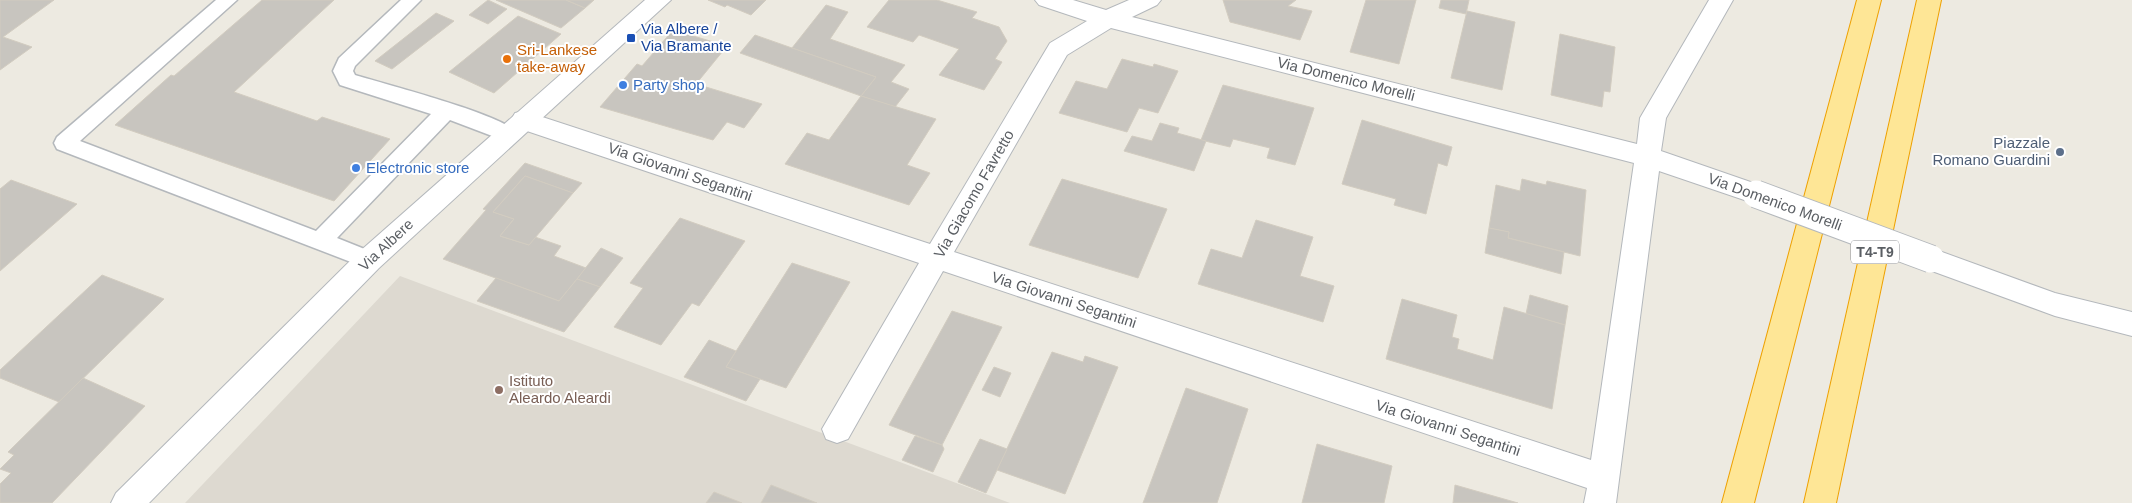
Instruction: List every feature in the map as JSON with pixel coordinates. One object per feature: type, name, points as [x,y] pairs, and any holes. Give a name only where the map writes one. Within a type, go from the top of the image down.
[{"type":"highway","points":[[1738,503],[1869,0]]},
{"type":"highway","name":"T4-T9","points":[[1820,503],[1929,0]]},
{"type":"street","name":"Via Albere","points":[[127,503],[370,260],[659,0]]},
{"type":"street","name":"Via Domenico Morelli","points":[[1047,0],[1108,18],[1646,156],[1756,194],[2009,290],[2094,317],[2132,324]]},
{"type":"street","name":"Via Giacomo Favretto","points":[[837,428],[1058,49],[1108,18],[1149,0]]},
{"type":"street","points":[[1646,156],[1653,118],[1721,0]]},
{"type":"street","name":"Via Giovanni Segantini","points":[[516,127],[937,258],[1602,491],[1646,156]]},
{"type":"lane","points":[[228,0],[64,143],[370,260]]},
{"type":"lane","points":[[412,0],[346,64],[343,71],[347,80],[482,122],[516,127]]},
{"type":"lane","points":[[320,241],[446,111]]},
{"type":"shaded area","name":"Istituto Aleardo Aleardi","points":[[400,276],[1010,503],[185,503]]},
{"type":"building","points":[[0,0],[54,0],[3,37],[32,47],[0,70]]},
{"type":"building","points":[[262,0],[334,0],[234,92],[317,121],[322,117],[390,139],[334,201],[115,125],[171,75],[174,76]]},
{"type":"building","points":[[488,0],[507,9],[488,24],[469,15]]},
{"type":"building","points":[[496,0],[566,0],[585,8],[561,28]]},
{"type":"building","points":[[566,0],[594,0],[585,8]]},
{"type":"building","points":[[708,0],[766,0],[751,15],[727,5],[725,7]]},
{"type":"building","points":[[889,0],[937,0],[977,12],[972,18],[999,27],[1007,41],[995,59],[1002,62],[984,90],[939,75],[959,49],[919,35],[913,42],[867,27]]},
{"type":"building","points":[[1223,0],[1296,0],[1288,6],[1312,11],[1300,40],[1230,22]]},
{"type":"building","points":[[1366,0],[1416,0],[1399,64],[1350,52]]},
{"type":"building","points":[[1441,0],[1469,0],[1466,14],[1439,8]]},
{"type":"building","points":[[826,5],[848,12],[830,39],[905,65],[891,82],[909,89],[895,107],[861,96],[876,77],[792,48]]},
{"type":"building","points":[[1467,11],[1515,22],[1502,90],[1451,78]]},
{"type":"building","points":[[436,13],[454,21],[392,69],[375,61]]},
{"type":"building","points":[[518,16],[561,34],[494,93],[449,72]]},
{"type":"building","points":[[673,30],[727,46],[696,84],[762,104],[744,128],[727,122],[713,140],[600,107],[637,64],[642,66]]},
{"type":"building","points":[[1560,34],[1615,47],[1610,92],[1604,91],[1602,107],[1551,95]]},
{"type":"building","points":[[755,35],[876,77],[861,96],[740,53]]},
{"type":"building","points":[[1122,59],[1153,67],[1154,64],[1178,71],[1158,113],[1139,108],[1127,132],[1059,113],[1076,81],[1107,89]]},
{"type":"building","points":[[1223,85],[1314,108],[1295,165],[1267,158],[1270,148],[1233,139],[1230,147],[1201,140]]},
{"type":"building","points":[[861,96],[936,119],[907,165],[930,173],[909,205],[785,164],[807,133],[829,140]]},
{"type":"building","points":[[1362,120],[1452,147],[1447,166],[1438,163],[1426,214],[1394,205],[1396,199],[1342,184]]},
{"type":"building","points":[[1160,123],[1179,128],[1177,133],[1206,141],[1194,171],[1124,151],[1132,136],[1152,141]]},
{"type":"building","points":[[525,163],[582,183],[573,193],[525,176],[493,212],[514,219],[500,236],[529,245],[535,237],[561,246],[554,256],[586,268],[559,301],[443,259],[486,210],[483,209]]},
{"type":"building","points":[[525,176],[573,193],[529,245],[500,236],[514,219],[493,212]]},
{"type":"building","points":[[1062,179],[1167,209],[1138,278],[1029,245]]},
{"type":"building","points":[[1522,179],[1546,185],[1547,181],[1586,190],[1580,256],[1508,238],[1509,232],[1489,228],[1496,185],[1520,191]]},
{"type":"building","points":[[11,180],[77,204],[0,271],[0,189]]},
{"type":"building","points":[[680,218],[745,241],[699,306],[692,303],[661,345],[614,327],[643,288],[630,283]]},
{"type":"building","points":[[1256,220],[1313,237],[1300,276],[1334,286],[1323,322],[1198,284],[1211,249],[1242,258]]},
{"type":"building","points":[[1489,228],[1509,232],[1508,238],[1564,252],[1561,274],[1485,253]]},
{"type":"building","points":[[601,248],[623,258],[600,287],[577,279]]},
{"type":"building","points":[[792,263],[850,282],[786,388],[726,367]]},
{"type":"building","points":[[102,275],[164,299],[59,402],[0,378],[0,370]]},
{"type":"building","points":[[496,278],[559,301],[577,279],[600,287],[564,332],[477,301]]},
{"type":"building","points":[[1530,295],[1568,306],[1565,325],[1526,314]]},
{"type":"building","points":[[1402,299],[1457,315],[1452,337],[1459,339],[1457,349],[1493,360],[1504,307],[1565,325],[1552,409],[1386,359]]},
{"type":"building","points":[[952,311],[1002,327],[942,445],[889,425]]},
{"type":"building","points":[[709,340],[736,351],[726,367],[760,379],[746,401],[684,377]]},
{"type":"building","points":[[1052,352],[1083,362],[1085,356],[1118,367],[1065,494],[997,470]]},
{"type":"building","points":[[994,367],[1011,373],[1000,397],[982,390]]},
{"type":"building","points":[[83,378],[145,406],[52,503],[0,503],[0,484],[11,473],[0,469],[14,455],[8,452]]},
{"type":"building","points":[[1186,388],[1248,409],[1217,503],[1143,503]]},
{"type":"building","points":[[915,436],[942,445],[944,449],[933,472],[902,460]]},
{"type":"building","points":[[980,439],[1007,449],[986,493],[958,482]]},
{"type":"building","points":[[1317,444],[1392,466],[1384,503],[1302,503]]},
{"type":"building","points":[[771,485],[817,503],[761,503]]},
{"type":"building","points":[[1455,485],[1518,503],[1453,503]]},
{"type":"building","points":[[714,492],[742,503],[706,503]]},
{"type":"place","name":"Via Albere / Via Bramante","points":[[631,38]]},
{"type":"place","name":"Sri-Lankese take-away","points":[[507,59]]},
{"type":"place","name":"Party shop","points":[[623,85]]},
{"type":"place","name":"Piazzale Romano Guardini","points":[[2060,152]]},
{"type":"place","name":"Electronic store","points":[[356,168]]},
{"type":"place","name":"Istituto Aleardo Aleardi","points":[[499,390]]}]
